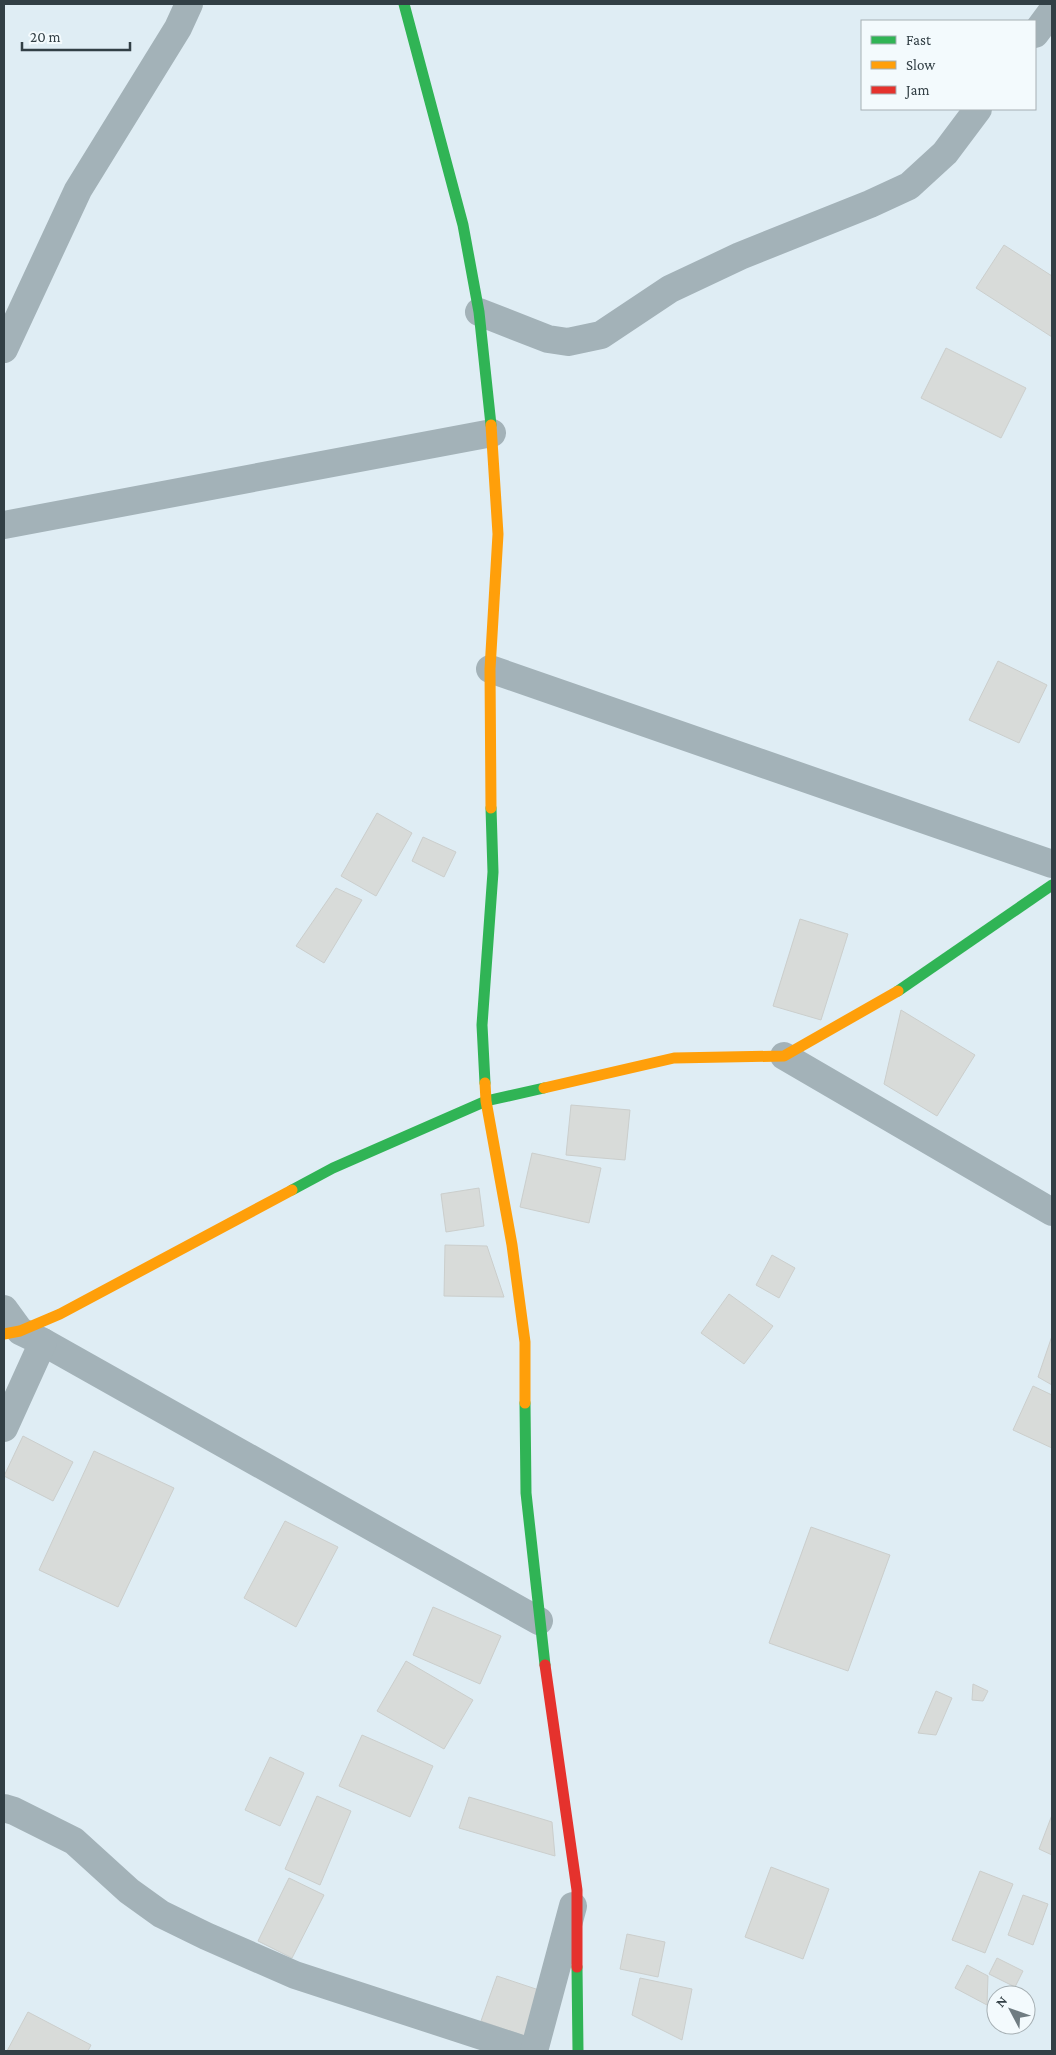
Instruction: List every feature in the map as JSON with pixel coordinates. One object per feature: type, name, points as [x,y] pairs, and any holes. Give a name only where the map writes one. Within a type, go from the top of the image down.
[{"type":"street","points":[[4,350],[78,190],[178,28],[189,4]]},
{"type":"street","points":[[404,4],[463,225],[479,312],[492,433],[498,534],[490,669],[489,764],[493,872],[482,1025],[486,1101],[512,1244],[526,1342],[526,1493],[539,1621],[577,1890],[578,2051]]},
{"type":"street","points":[[1036,33],[1052,11]]},
{"type":"street","points":[[479,312],[548,339],[568,342],[601,335],[670,288],[740,256],[870,204],[908,186],[945,153],[977,110]]},
{"type":"street","points":[[4,525],[492,433]]},
{"type":"street","points":[[490,669],[1052,864]]},
{"type":"street","points":[[22,1335],[333,1168],[486,1101],[674,1058],[784,1056],[908,986],[1052,885]]},
{"type":"street","points":[[784,1056],[1052,1212]]},
{"type":"street","points":[[4,1309],[22,1335],[539,1621]]},
{"type":"street","points":[[4,1428],[22,1335]]},
{"type":"street","points":[[4,1808],[14,1811],[74,1841],[129,1891],[161,1914],[206,1936],[295,1975],[528,2051]]},
{"type":"street","points":[[534,2051],[577,1890]]},
{"type":"building","points":[[1004,245],[1052,276],[1052,337],[976,288]]},
{"type":"building","points":[[946,348],[1026,388],[1001,438],[921,398]]},
{"type":"building","points":[[998,661],[1047,685],[1019,743],[969,720]]},
{"type":"building","points":[[377,813],[412,833],[376,896],[341,876]]},
{"type":"building","points":[[423,837],[456,852],[444,877],[412,861]]},
{"type":"building","points":[[336,888],[362,900],[324,963],[296,946]]},
{"type":"building","points":[[800,919],[848,934],[821,1020],[773,1006]]},
{"type":"building","points":[[901,1010],[975,1055],[937,1116],[884,1084]]},
{"type":"building","points":[[571,1105],[630,1110],[625,1160],[566,1155]]},
{"type":"building","points":[[532,1153],[601,1168],[589,1223],[520,1207]]},
{"type":"building","points":[[479,1188],[484,1226],[446,1232],[441,1194]]},
{"type":"building","points":[[445,1245],[487,1246],[504,1297],[444,1296]]},
{"type":"building","points":[[772,1255],[795,1268],[779,1298],[756,1285]]},
{"type":"building","points":[[729,1294],[773,1326],[744,1364],[701,1333]]},
{"type":"building","points":[[1052,1336],[1052,1385],[1038,1377]]},
{"type":"building","points":[[1033,1386],[1052,1395],[1052,1448],[1013,1430]]},
{"type":"building","points":[[23,1436],[73,1462],[53,1501],[4,1476]]},
{"type":"building","points":[[94,1451],[174,1488],[118,1607],[39,1570]]},
{"type":"building","points":[[285,1521],[338,1547],[296,1627],[244,1598]]},
{"type":"building","points":[[811,1527],[890,1555],[848,1671],[769,1643]]},
{"type":"building","points":[[433,1607],[501,1636],[480,1684],[413,1655]]},
{"type":"building","points":[[406,1661],[473,1700],[444,1749],[377,1711]]},
{"type":"building","points":[[973,1684],[988,1691],[983,1701],[972,1700]]},
{"type":"building","points":[[936,1691],[952,1698],[936,1735],[918,1733]]},
{"type":"building","points":[[362,1735],[433,1766],[410,1817],[339,1786]]},
{"type":"building","points":[[270,1757],[304,1773],[280,1826],[245,1810]]},
{"type":"building","points":[[317,1796],[351,1811],[320,1885],[285,1869]]},
{"type":"building","points":[[469,1797],[552,1822],[555,1856],[459,1828]]},
{"type":"building","points":[[1052,1815],[1052,1855],[1039,1849]]},
{"type":"building","points":[[771,1867],[829,1889],[803,1959],[745,1937]]},
{"type":"building","points":[[980,1871],[1013,1884],[985,1953],[952,1940]]},
{"type":"building","points":[[289,1878],[324,1895],[292,1958],[258,1941]]},
{"type":"building","points":[[1023,1895],[1048,1904],[1033,1945],[1008,1935]]},
{"type":"building","points":[[627,1934],[665,1942],[658,1977],[620,1969]]},
{"type":"building","points":[[997,1958],[1023,1971],[1016,1985],[1011,1985],[989,1974]]},
{"type":"building","points":[[967,1965],[988,1976],[986,2004],[955,1988]]},
{"type":"building","points":[[497,1976],[542,1991],[527,2037],[481,2021]]},
{"type":"building","points":[[640,1978],[692,1989],[682,2040],[632,2015]]},
{"type":"building","points":[[28,2012],[91,2045],[88,2051],[7,2051]]},
{"type":"traffic: fast","points":[[404,4],[463,225],[479,312],[491,425]]},
{"type":"traffic: fast","points":[[485,1083],[482,1025],[493,872],[491,808]]},
{"type":"traffic: fast","points":[[898,991],[1052,885]]},
{"type":"traffic: fast","points":[[292,1190],[333,1168],[486,1101],[544,1088]]},
{"type":"traffic: fast","points":[[525,1403],[526,1493],[545,1665]]},
{"type":"traffic: fast","points":[[577,1967],[578,2051]]},
{"type":"traffic: slow","points":[[491,425],[498,534],[490,669],[491,808]]},
{"type":"traffic: slow","points":[[544,1088],[674,1058],[784,1056],[898,991]]},
{"type":"traffic: slow","points":[[485,1083],[486,1101],[512,1245],[525,1342],[525,1403]]},
{"type":"traffic: slow","points":[[4,1334],[20,1331],[60,1314],[292,1190]]},
{"type":"traffic: jam","points":[[545,1665],[577,1890],[577,1967]]}]
